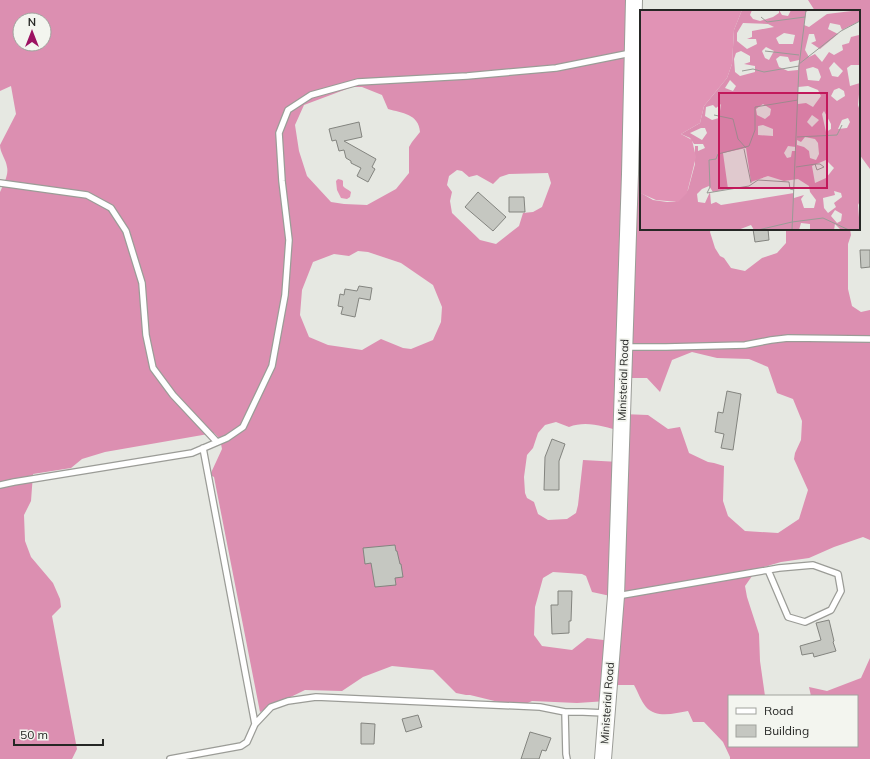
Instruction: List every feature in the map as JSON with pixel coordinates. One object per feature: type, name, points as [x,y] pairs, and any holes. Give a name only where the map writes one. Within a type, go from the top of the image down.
[{"type":"main road","name":"Ministerial Road","points":[[603,759],[616,596],[630,174],[634,0]]},
{"type":"lane","points":[[0,485],[192,453],[227,438],[243,427],[272,366],[285,295],[289,240],[282,181],[279,133],[288,110],[311,95],[358,82],[467,76],[556,68],[632,53]]},
{"type":"lane","points":[[0,183],[87,195],[111,208],[126,231],[142,283],[146,335],[153,368],[173,395],[217,442]]},
{"type":"lane","points":[[624,347],[745,344],[788,338],[870,339]]},
{"type":"lane","points":[[204,448],[255,724]]},
{"type":"lane","points":[[616,596],[779,568],[813,565],[838,574],[841,591],[831,610],[806,622],[788,617],[768,570]]},
{"type":"lane","points":[[170,759],[241,746],[247,742],[255,724],[271,707],[288,701],[316,697],[540,707],[565,712],[607,713]]},
{"type":"lane","points":[[565,712],[567,759]]},
{"type":"shaded area","points":[[0,0],[634,0],[632,83],[640,83],[640,230],[711,230],[715,248],[720,256],[724,258],[731,268],[745,271],[762,258],[777,253],[786,243],[786,230],[850,230],[851,235],[848,244],[848,289],[852,306],[861,312],[870,310],[870,540],[863,537],[809,558],[781,562],[757,569],[745,586],[759,634],[760,661],[765,695],[728,695],[728,747],[858,747],[858,695],[811,695],[809,687],[827,691],[861,678],[870,658],[870,759],[730,759],[723,742],[704,722],[693,722],[688,711],[672,714],[661,714],[650,711],[644,705],[634,685],[610,685],[607,701],[577,703],[532,701],[519,707],[456,693],[433,670],[392,666],[363,677],[342,691],[305,690],[260,712],[214,477],[210,475],[222,449],[220,439],[214,433],[105,452],[82,459],[71,468],[33,474],[31,501],[24,515],[25,541],[31,557],[53,583],[60,599],[61,607],[52,616],[77,749],[72,759],[0,759],[0,192],[7,170],[0,145],[16,114],[11,86],[0,91]],"holes":[[[352,87],[362,87],[382,95],[388,109],[409,115],[417,121],[420,132],[409,147],[409,173],[396,189],[367,205],[331,202],[307,176],[299,151],[295,125],[304,105]],[[457,170],[462,171],[469,177],[477,175],[493,184],[500,177],[509,174],[548,173],[551,183],[542,207],[533,212],[523,213],[519,226],[496,244],[480,240],[452,213],[450,201],[452,192],[447,185],[449,176]],[[358,251],[368,252],[401,263],[433,285],[442,307],[441,322],[433,340],[411,349],[403,348],[381,339],[362,350],[328,345],[309,337],[300,315],[302,290],[313,262],[334,254],[349,256]],[[692,352],[717,358],[749,359],[768,367],[777,393],[793,399],[802,421],[801,440],[794,459],[808,490],[799,519],[778,533],[745,531],[728,516],[723,501],[724,466],[708,462],[689,453],[680,427],[668,429],[648,415],[622,414],[624,378],[647,378],[660,392],[672,360]],[[556,422],[569,427],[589,424],[621,431],[619,462],[583,460],[576,513],[567,519],[548,520],[538,514],[534,502],[527,498],[525,493],[524,477],[527,455],[533,448],[538,433],[545,425]],[[553,572],[582,574],[586,576],[592,592],[615,597],[612,641],[587,638],[572,650],[542,646],[534,635],[535,607],[543,578]]]},
{"type":"shaded area","points":[[808,0],[870,0],[870,169],[860,155],[860,10],[814,10]]},
{"type":"shaded area","points":[[338,179],[343,181],[343,186],[351,192],[350,197],[347,199],[341,198],[337,190],[336,181]]},
{"type":"building","points":[[359,122],[362,137],[344,141],[376,159],[372,167],[375,169],[368,182],[357,176],[361,168],[351,163],[351,161],[346,158],[344,150],[339,151],[336,140],[332,141],[329,129]]},
{"type":"building","points":[[478,192],[506,217],[493,231],[465,207]]},
{"type":"building","points":[[509,197],[524,197],[525,212],[509,212]]},
{"type":"building","points":[[753,230],[768,230],[769,240],[755,242]]},
{"type":"building","points":[[860,250],[870,250],[870,267],[861,268]]},
{"type":"building","points":[[359,286],[372,288],[370,300],[359,298],[355,317],[341,314],[343,307],[338,306],[340,294],[344,295],[345,289],[357,291]]},
{"type":"building","points":[[727,391],[741,394],[733,450],[721,448],[724,434],[715,432],[718,412],[723,413]]},
{"type":"building","points":[[552,439],[565,444],[559,461],[559,490],[544,490],[545,457]]},
{"type":"building","points":[[395,545],[401,564],[403,577],[395,578],[396,585],[375,587],[371,563],[365,564],[363,548]]},
{"type":"building","points":[[558,591],[572,591],[571,621],[569,621],[569,633],[552,634],[551,605],[558,605]]},
{"type":"building","points":[[829,620],[836,651],[814,657],[813,653],[802,655],[800,646],[821,640],[816,623]]},
{"type":"building","points":[[418,715],[422,727],[406,732],[402,719]]},
{"type":"building","points":[[361,723],[375,724],[374,744],[361,744]]},
{"type":"building","points":[[530,732],[551,738],[546,751],[542,750],[539,759],[521,759]]}]
